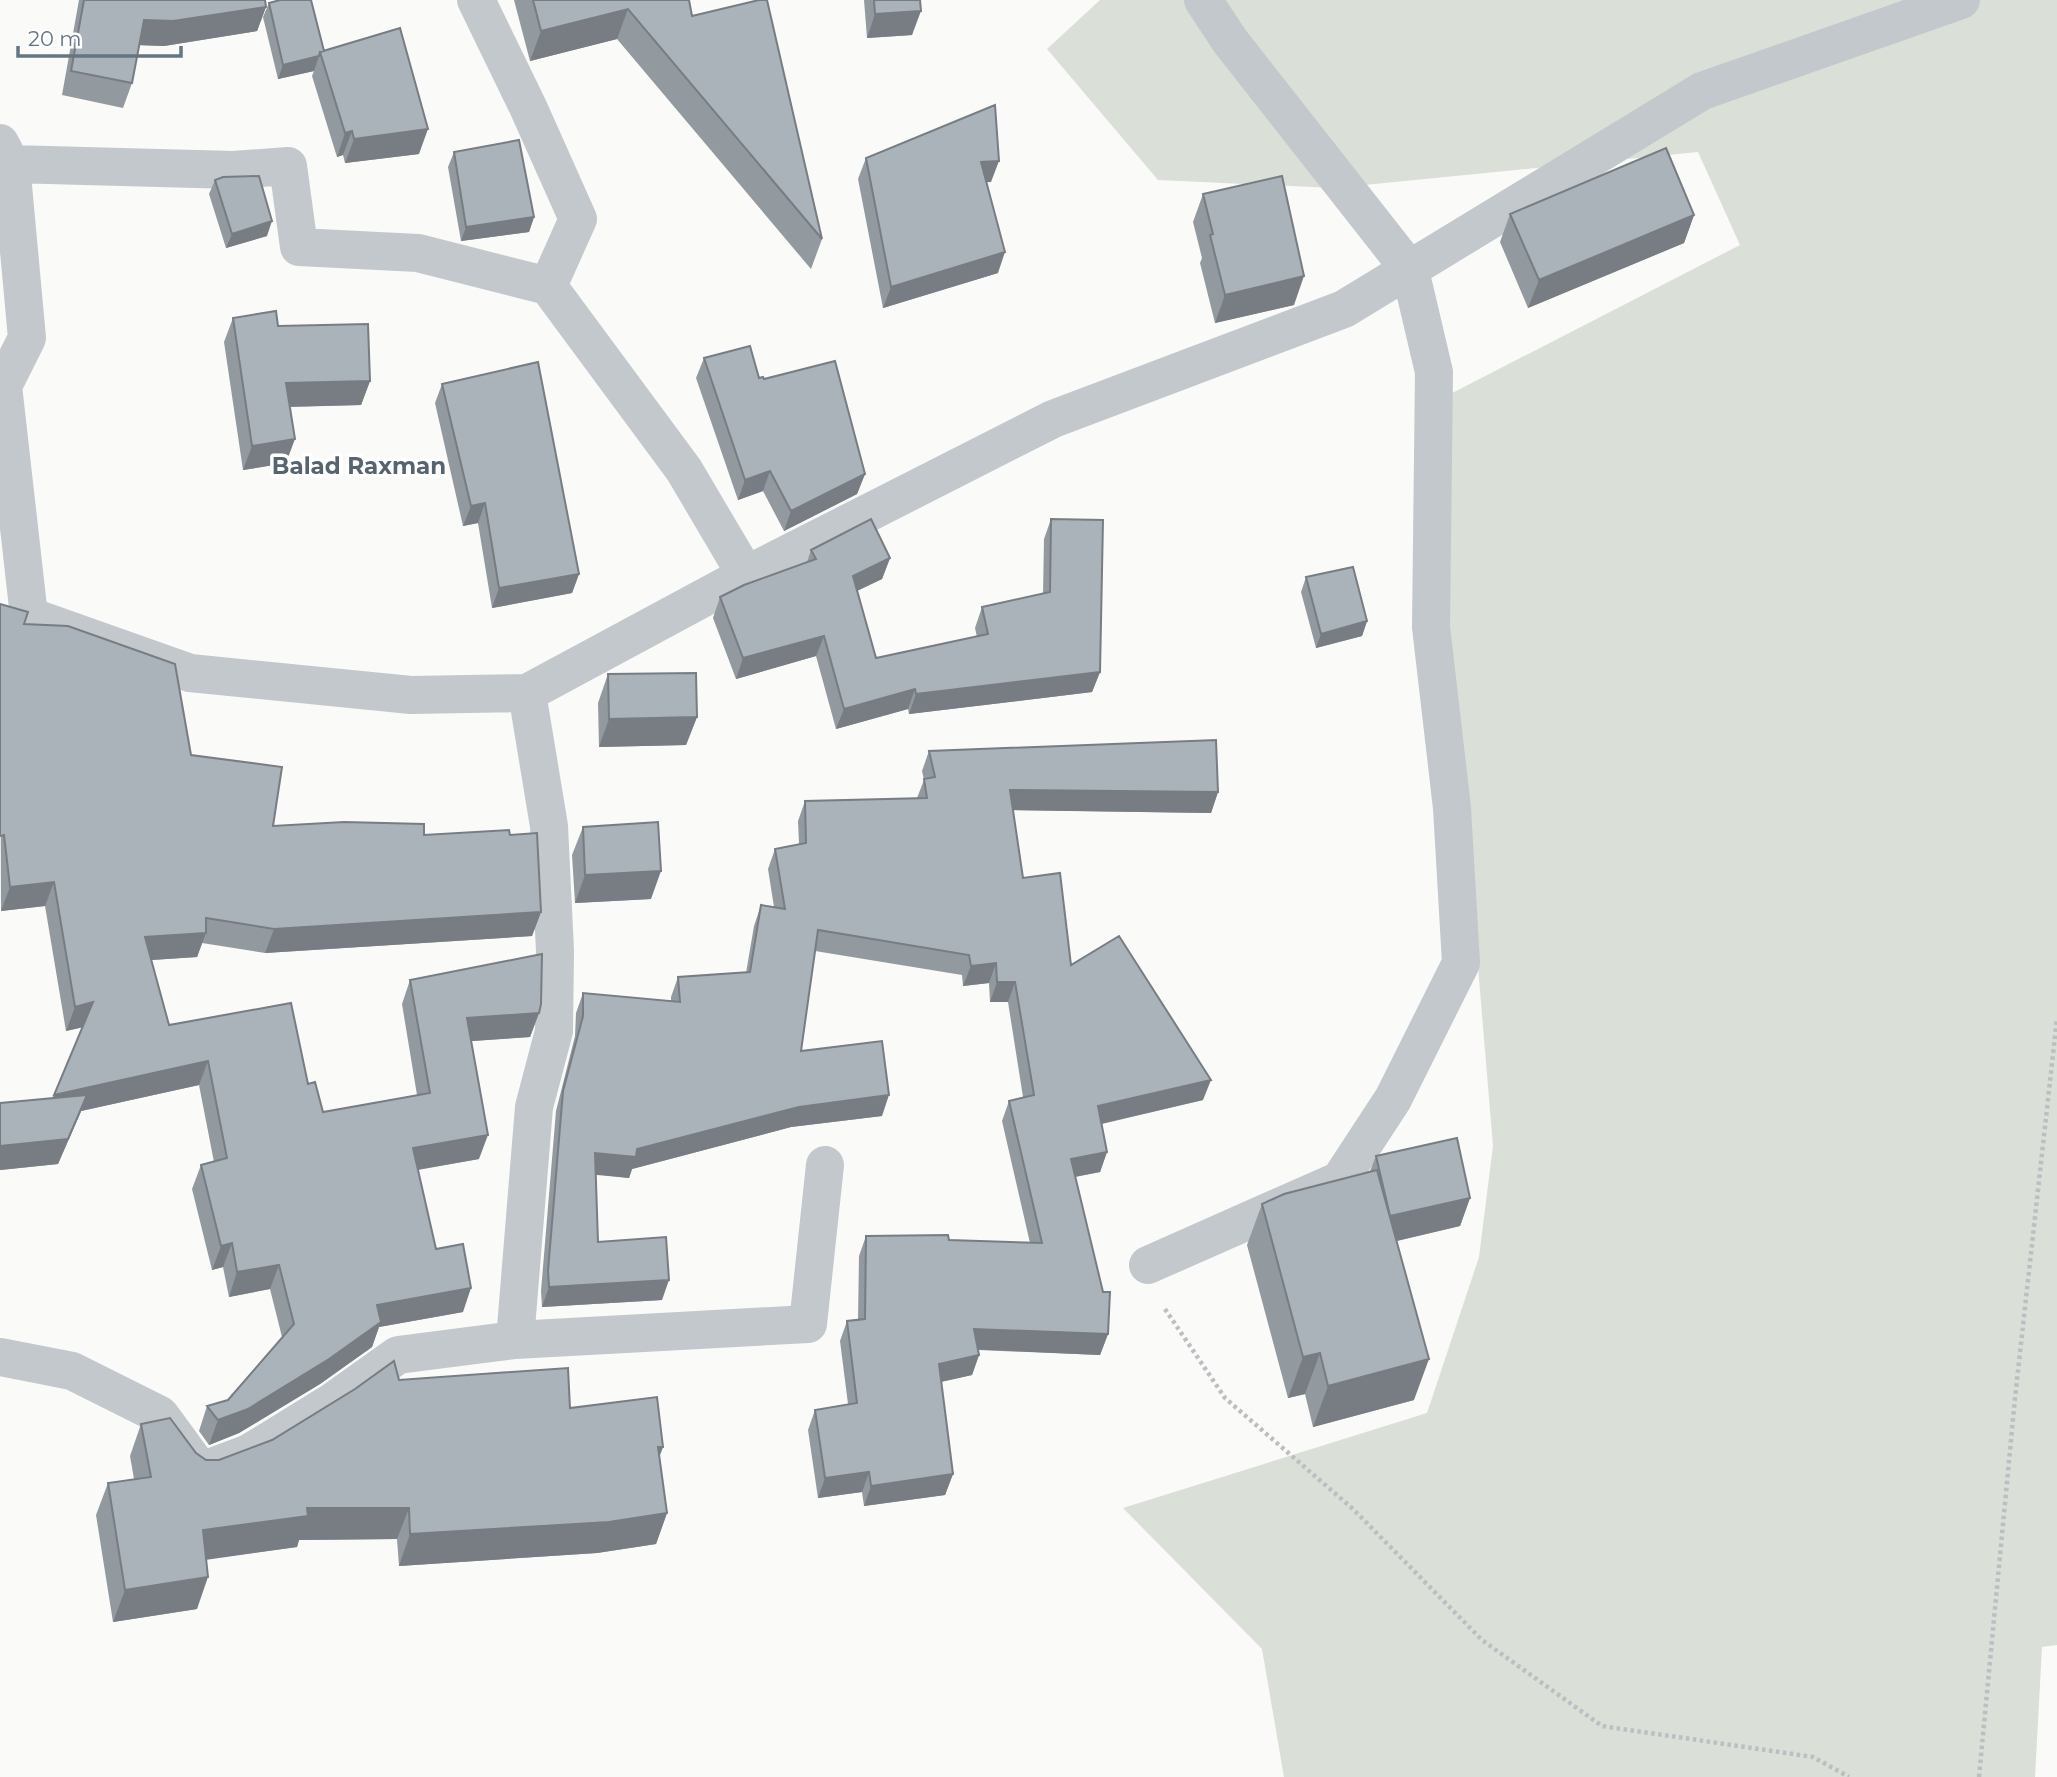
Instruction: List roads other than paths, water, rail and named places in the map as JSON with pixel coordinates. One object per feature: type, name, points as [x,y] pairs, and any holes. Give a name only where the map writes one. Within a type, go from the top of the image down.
[{"type":"street","points":[[476,0],[578,219],[548,286]]},
{"type":"street","points":[[1148,1265],[1340,1180],[1393,1098],[1461,963],[1452,808],[1431,627],[1434,372],[1410,270],[1230,41],[1203,0]]},
{"type":"street","points":[[746,575],[684,470],[548,286],[418,253],[299,247],[288,166],[233,170],[4,157],[14,340],[3,386],[15,611],[190,673],[411,695],[527,693],[746,575],[1053,419],[1345,309],[1702,91],[1961,0]]},
{"type":"street","points":[[515,1340],[534,1107],[554,1031],[555,951],[550,826],[527,693]]},
{"type":"street","points":[[0,1357],[72,1371],[160,1415],[201,1471],[249,1452],[332,1402],[398,1355],[515,1340],[808,1324],[825,1165]]},
{"type":"district","name":"Balad Raxman","points":[[359,466]]}]
